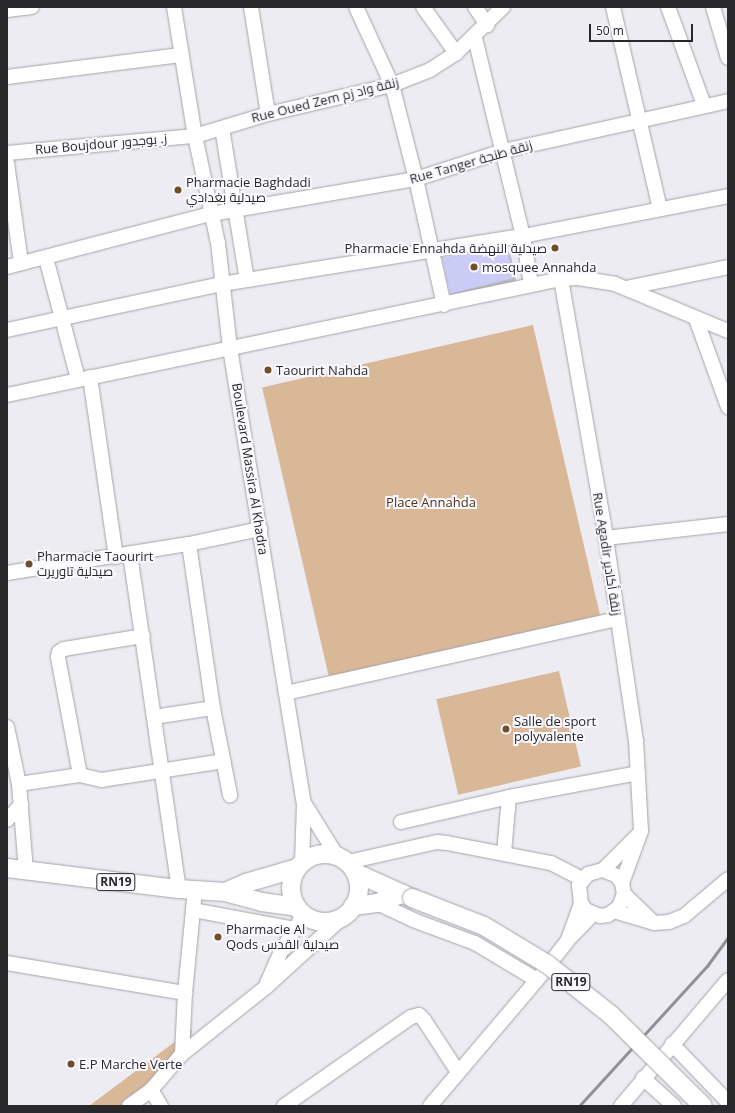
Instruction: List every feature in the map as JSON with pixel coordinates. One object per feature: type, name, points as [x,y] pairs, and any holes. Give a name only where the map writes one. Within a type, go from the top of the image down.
[{"type":"main road","name":"RN19","points":[[225,892],[246,883],[300,865],[318,854],[347,864],[407,896],[484,926],[553,968],[611,1016],[703,1106]]},
{"type":"main road","points":[[347,864],[358,890],[349,911]]},
{"type":"main road","points":[[299,917],[291,891],[300,865]]},
{"type":"main road","name":"RN19","points":[[7,868],[187,890],[225,892],[262,902],[299,917],[325,922],[349,911],[407,896]]},
{"type":"street","points":[[7,10],[32,7]]},
{"type":"street","name":"Boulevard Massira Al Khadra","points":[[174,7],[195,136],[218,243],[230,348],[304,803]]},
{"type":"street","points":[[251,7],[268,114]]},
{"type":"street","points":[[356,7],[392,85],[416,179],[444,305]]},
{"type":"street","points":[[423,7],[456,53]]},
{"type":"street","points":[[475,7],[487,25]]},
{"type":"street","name":"Rue Oued Zem زنقة واد زم","points":[[195,136],[268,114],[392,85],[430,70],[456,53],[474,38],[504,7]]},
{"type":"street","points":[[613,7],[660,209]]},
{"type":"street","points":[[668,7],[704,105]]},
{"type":"street","points":[[713,7],[723,20],[728,58]]},
{"type":"street","points":[[474,38],[523,236],[531,284]]},
{"type":"street","points":[[7,77],[181,55]]},
{"type":"street","name":"Rue Tanger زنقة طنجة","points":[[7,267],[211,214],[416,179],[503,151],[704,105],[728,101]]},
{"type":"street","points":[[222,128],[234,210],[247,280]]},
{"type":"street","name":"Rue Boujdour ز. بوجدور","points":[[7,153],[195,136]]},
{"type":"street","points":[[7,163],[11,222],[21,263]]},
{"type":"street","points":[[7,330],[222,284],[431,249],[523,236],[728,196]]},
{"type":"street","points":[[46,258],[60,318],[84,378],[123,555],[143,636],[154,718],[163,770],[187,890],[193,910],[185,994],[182,1054]]},
{"type":"street","points":[[626,288],[728,267]]},
{"type":"street","points":[[7,395],[444,305],[531,284],[561,279],[578,278],[600,281],[626,288],[696,319],[728,331]]},
{"type":"street","name":"Rue Agadir زنقة أكادير","points":[[561,279],[606,538],[636,741],[641,831]]},
{"type":"street","points":[[696,319],[728,407]]},
{"type":"street","points":[[606,538],[728,524]]},
{"type":"street","points":[[7,573],[189,544],[260,529]]},
{"type":"street","points":[[189,544],[213,708],[230,795]]},
{"type":"street","points":[[286,693],[617,619]]},
{"type":"street","points":[[80,775],[58,657],[59,652],[64,649],[143,636]]},
{"type":"street","points":[[154,718],[213,708]]},
{"type":"street","points":[[7,727],[10,752],[18,784],[21,805],[26,871]]},
{"type":"street","points":[[18,784],[80,775],[102,780],[224,761]]},
{"type":"street","points":[[401,822],[509,796],[638,773]]},
{"type":"street","points":[[504,853],[509,796]]},
{"type":"street","points":[[304,803],[347,864],[437,842],[504,853],[551,863],[582,879]]},
{"type":"street","points":[[300,865],[304,803]]},
{"type":"street","points":[[7,820],[21,805]]},
{"type":"street","points":[[603,870],[641,831]]},
{"type":"street","points":[[581,904],[593,914],[608,915],[614,911],[641,831]]},
{"type":"street","points":[[568,940],[581,904],[578,892],[582,879],[595,870],[603,870],[617,876],[623,888],[654,922]]},
{"type":"street","points":[[614,911],[654,922],[669,922],[684,916],[728,879]]},
{"type":"street","points":[[378,903],[413,920],[475,943],[537,980]]},
{"type":"street","points":[[193,910],[299,917],[282,950],[266,987]]},
{"type":"street","points":[[130,1106],[151,1090],[182,1054],[266,987],[349,911]]},
{"type":"street","points":[[430,1106],[537,980],[568,940],[593,914]]},
{"type":"street","points":[[7,963],[185,994]]},
{"type":"street","points":[[621,1106],[643,1078],[728,980]]},
{"type":"street","points":[[284,1106],[411,1017],[419,1015],[424,1020],[458,1072]]},
{"type":"street","points":[[672,1044],[728,1102]]},
{"type":"street","points":[[643,1078],[674,1106]]},
{"type":"street","points":[[151,1090],[161,1106]]},
{"type":"green space","name":"Place Annahda","points":[[533,325],[600,615],[329,678],[262,388]]},
{"type":"green space","name":"Salle de sport polyvalente","points":[[559,671],[581,766],[458,795],[436,699]]},
{"type":"green space","points":[[192,1029],[188,1055],[125,1106],[89,1106]]},
{"type":"building","name":"mosquee Annahda","points":[[507,247],[513,278],[450,294],[442,258]]},
{"type":"railway","points":[[579,1106],[707,966],[728,937]]},
{"type":"place","name":"Pharmacie Baghdadi صيدلية بغدادي","points":[[178,190]]},
{"type":"place","name":"Pharmacie Ennahda صيدلية النهضة","points":[[555,248]]},
{"type":"place","name":"mosquee Annahda","points":[[474,267]]},
{"type":"place","name":"Taourirt Nahda","points":[[268,370]]},
{"type":"place","name":"Pharmacie Taourirt صيدلية تاوريرت","points":[[29,564]]},
{"type":"place","name":"Salle de sport polyvalente","points":[[506,729]]},
{"type":"place","name":"Pharmacie Al Qods صيدلية القدس","points":[[218,937]]},
{"type":"place","name":"E.P Marche Verte","points":[[71,1064]]}]
